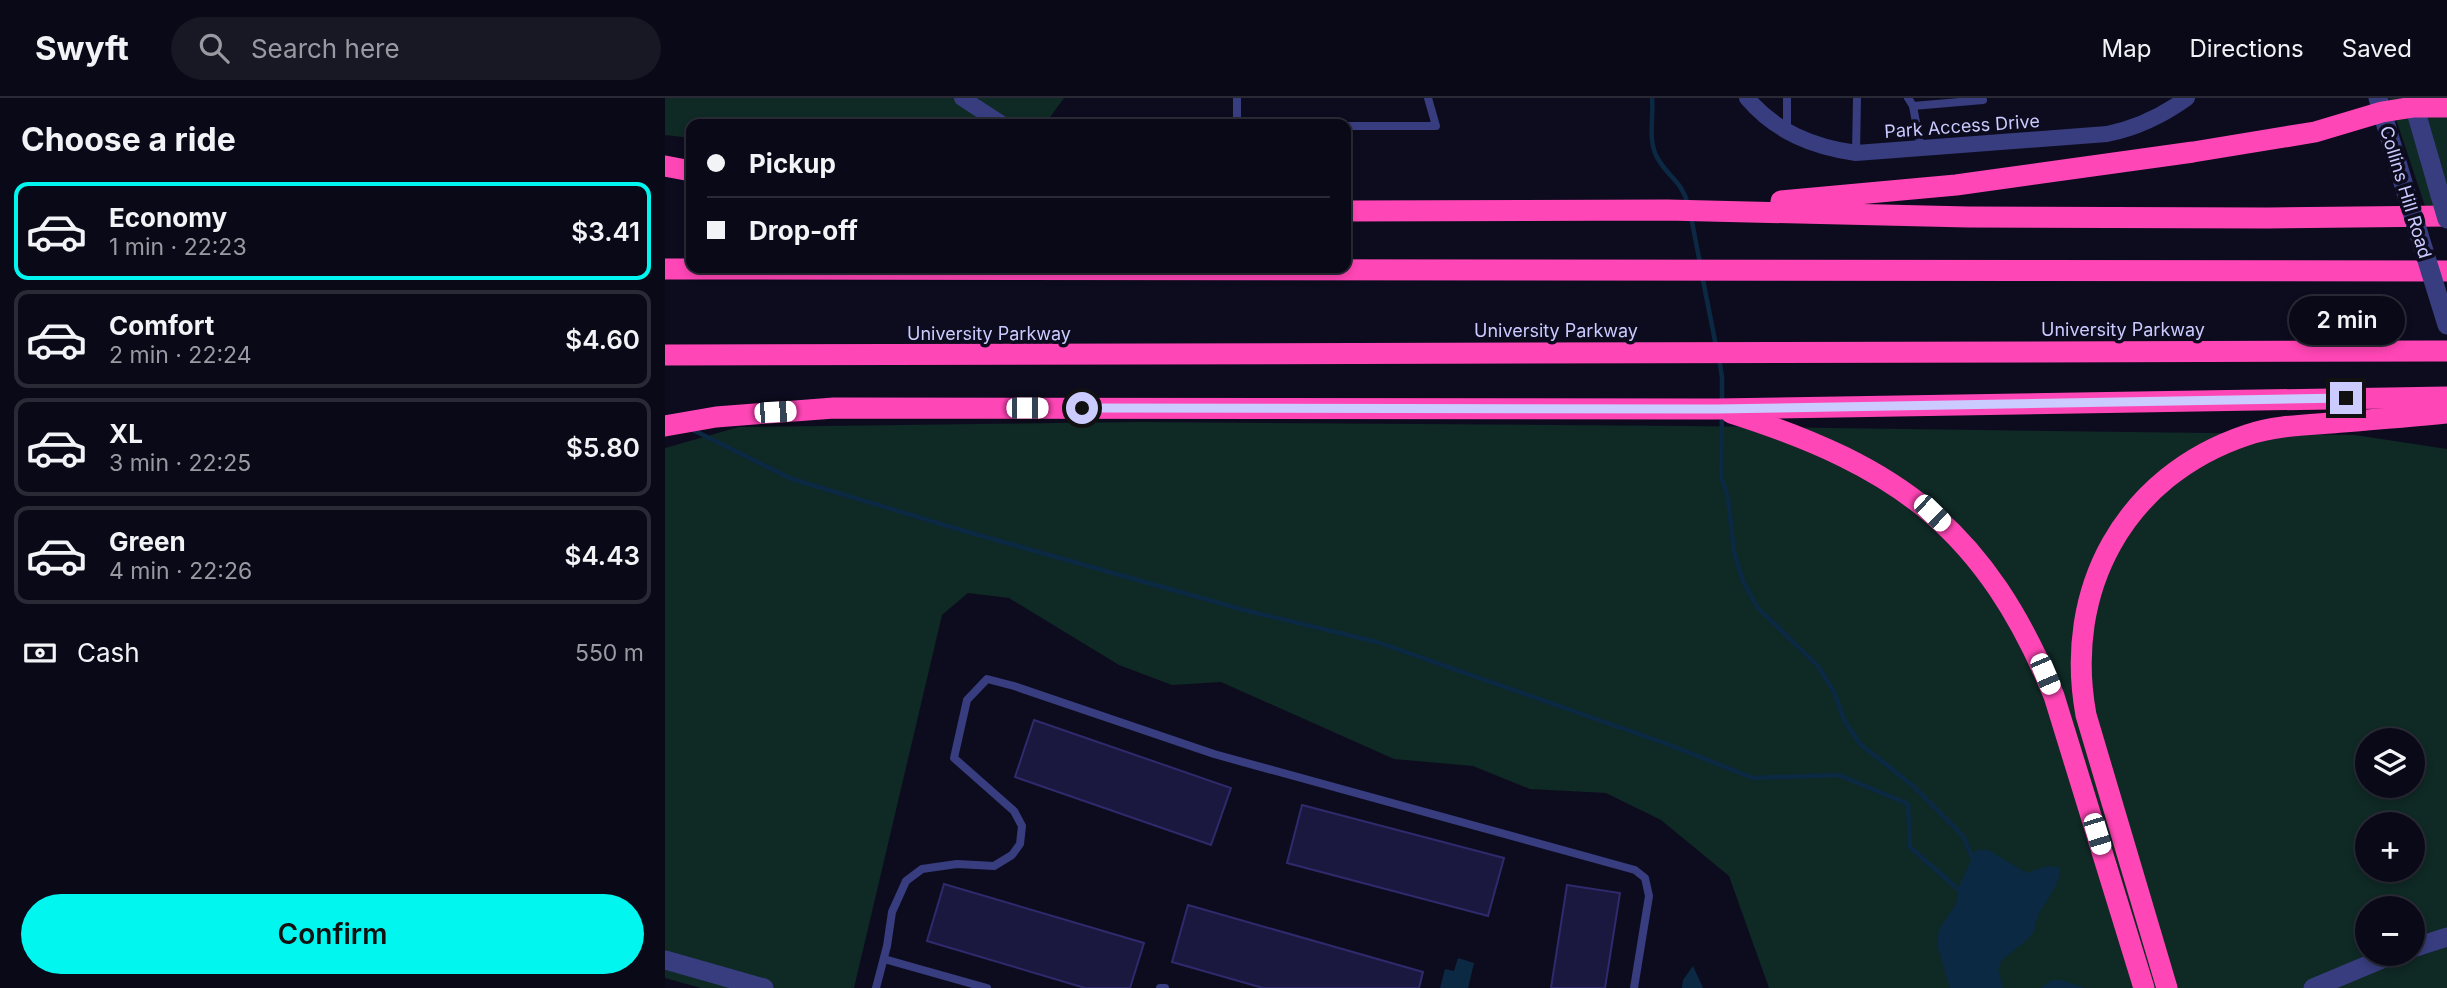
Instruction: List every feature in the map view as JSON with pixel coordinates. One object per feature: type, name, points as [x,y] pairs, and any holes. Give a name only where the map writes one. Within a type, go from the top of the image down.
[{"type":"highway","points":[[1667,210],[1969,183],[2315,132],[2380,105],[2413,102],[2447,107]]},
{"type":"highway","points":[[665,166],[686,170]]},
{"type":"highway","points":[[1351,211],[1667,210],[1968,217],[2447,217]]},
{"type":"highway","points":[[665,269],[686,269]]},
{"type":"highway","points":[[1351,270],[2447,271]]},
{"type":"highway","name":"University Parkway","points":[[665,355],[2447,351]]},
{"type":"highway","points":[[665,426],[716,417],[834,408],[1716,409],[2447,397]]},
{"type":"highway","points":[[1716,409],[1799,438],[1868,468],[1932,513],[1987,571],[2020,622],[2054,696],[2144,988]]},
{"type":"highway","points":[[2170,985],[2086,715],[2082,693],[2080,672],[2083,627],[2098,569],[2111,543],[2147,495],[2192,460],[2216,447],[2249,434],[2284,427],[2447,414]]},
{"type":"street","points":[[962,98],[994,119]]},
{"type":"street","name":"Park Access Drive","points":[[1747,98],[1767,118],[1787,132],[1819,146],[1856,153],[2106,135],[2164,114],[2187,98]]},
{"type":"street","name":"Collins Hill Road","points":[[2413,102],[2447,217]]},
{"type":"street","name":"Collins Hill Road","points":[[2380,105],[2447,326]]},
{"type":"street","points":[[2425,944],[2447,937]]},
{"type":"street","points":[[665,960],[764,988]]},
{"type":"street","points":[[2313,988],[2365,966]]},
{"type":"lane","points":[[1237,98],[1237,119]]},
{"type":"lane","points":[[1351,125],[1436,126],[1428,98]]},
{"type":"lane","points":[[1787,98],[1787,132]]},
{"type":"lane","points":[[1856,153],[1857,98]]},
{"type":"lane","points":[[1907,98],[1913,106],[1921,149]]},
{"type":"lane","points":[[1913,106],[1983,100]]},
{"type":"lane","points":[[876,988],[892,912],[906,881],[922,869],[957,864],[994,866],[1012,855],[1020,844],[1022,826],[1014,811],[954,758],[967,700],[987,680],[1014,686],[1214,754],[1635,870],[1646,878],[1649,896],[1634,988]]},
{"type":"lane","points":[[884,959],[987,988]]},
{"type":"green space","points":[[665,98],[1064,98],[1049,119],[686,119],[686,137],[665,135]]},
{"type":"green space","points":[[2389,98],[2447,98],[2447,217],[2430,221]]},
{"type":"green space","points":[[1142,422],[2355,435],[2447,449],[2447,988],[1769,988],[1729,876],[1661,820],[1606,793],[1530,789],[1473,766],[1394,759],[1221,682],[1172,685],[1119,665],[1009,598],[968,593],[942,615],[854,988],[701,988],[665,978],[665,448],[739,427]]},
{"type":"water","points":[[1976,850],[1988,850],[2027,873],[2047,866],[2060,867],[2058,882],[2038,915],[2034,931],[2002,960],[1998,969],[2003,988],[1950,988],[1937,945],[1939,929],[1956,904],[1960,884]]},
{"type":"water","points":[[1458,958],[1474,963],[1468,988],[1440,988],[1445,969],[1454,971]]},
{"type":"water","points":[[1693,966],[1703,988],[1682,988],[1683,980]]},
{"type":"water","points":[[2052,980],[2061,980],[2085,988],[2041,988]]},
{"type":"building","points":[[1034,720],[1231,788],[1211,845],[1015,777]]},
{"type":"building","points":[[1302,805],[1504,858],[1488,916],[1287,863]]},
{"type":"building","points":[[944,884],[1144,943],[1130,988],[1085,988],[927,941]]},
{"type":"building","points":[[1567,885],[1620,893],[1605,988],[1551,988]]},
{"type":"building","points":[[1188,905],[1423,972],[1419,988],[1263,988],[1172,962]]},
{"type":"waterway","points":[[1652,98],[1652,137],[1655,152],[1679,185],[1688,205]]},
{"type":"waterway","points":[[1691,217],[1700,263]]},
{"type":"waterway","points":[[1702,275],[1716,346]]},
{"type":"waterway","points":[[1719,358],[1722,401]]},
{"type":"waterway","points":[[1722,413],[1721,476],[1728,498],[1734,552],[1743,581],[1757,607],[1818,666],[1834,692],[1844,720],[1860,744],[1912,785],[1963,836],[1973,859]]},
{"type":"waterway","points":[[691,429],[792,479],[1244,610],[1377,642],[1667,744],[1753,778],[1839,775],[1908,804],[1910,847],[1959,890]]},
{"type":"route","points":[[1082,408],[1716,409],[2346,398]]}]
